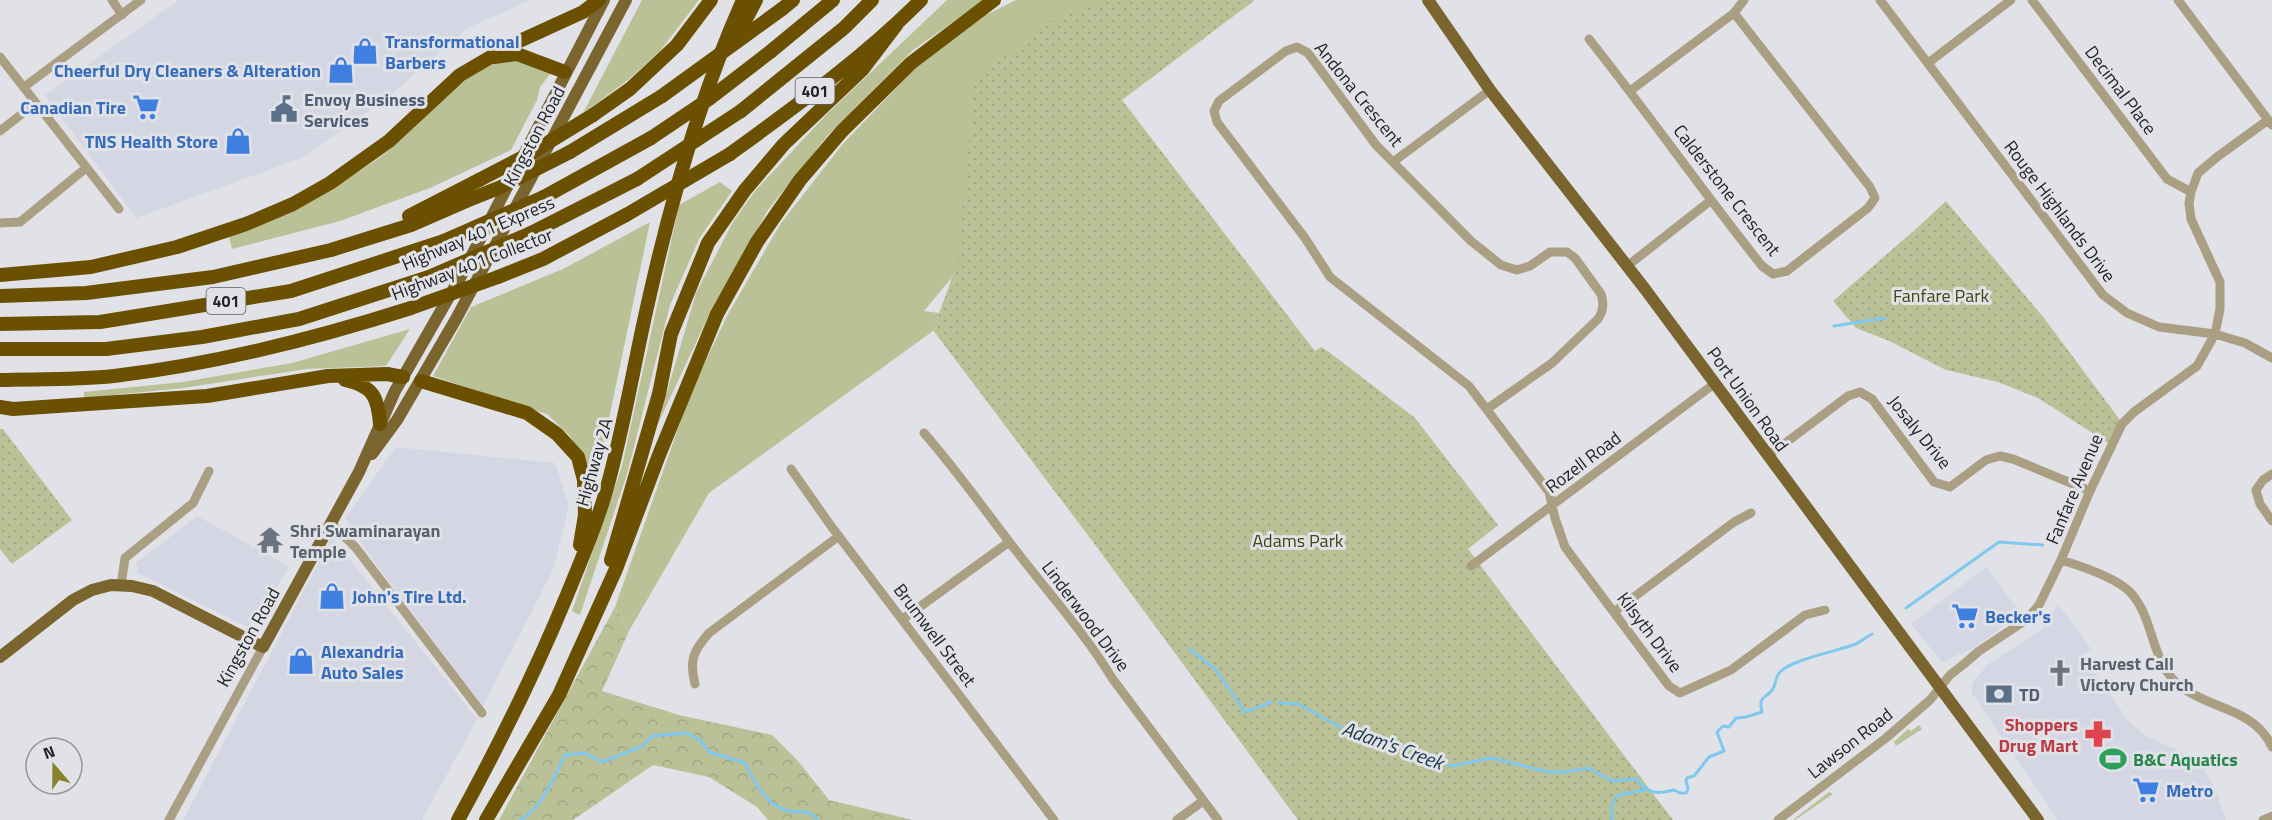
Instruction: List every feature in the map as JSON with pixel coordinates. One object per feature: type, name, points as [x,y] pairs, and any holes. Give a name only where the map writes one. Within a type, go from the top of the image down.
[{"type":"highway","points":[[0,275],[91,267],[177,247],[246,224],[293,204],[330,183],[389,141],[460,75],[513,44],[583,12],[599,0]]},
{"type":"highway","points":[[331,250],[417,213],[531,153],[593,115],[630,89],[677,45],[711,0]]},
{"type":"highway","points":[[707,94],[743,0]]},
{"type":"highway","points":[[707,94],[756,0]]},
{"type":"highway","name":"Highway 401 Express","points":[[0,324],[100,322],[291,291],[444,241],[544,197],[651,138],[709,99],[834,0]]},
{"type":"highway","name":"Highway 401 Express","points":[[0,348],[106,349],[202,337],[299,319],[429,277],[531,233],[637,179],[741,111],[844,28],[872,0]]},
{"type":"highway","name":"Highway 401 Collector","points":[[0,380],[113,376],[249,354],[337,332],[411,308],[543,259],[626,215],[730,154],[788,112],[897,24],[921,0]]},
{"type":"highway","points":[[486,820],[559,695],[616,569],[659,455],[717,314],[757,242],[800,180],[842,130],[911,63],[994,0]]},
{"type":"highway","name":"401","points":[[0,296],[86,293],[213,277],[331,250],[411,225],[501,187],[570,152],[662,96],[788,4]]},
{"type":"highway","points":[[559,695],[606,575],[659,394],[671,334],[708,243],[744,190],[784,144],[862,70],[897,24]]},
{"type":"highway","points":[[489,57],[517,54],[566,72]]},
{"type":"highway","name":"Highway 2A","points":[[458,820],[529,683],[567,596],[604,499],[628,407],[647,306],[668,215],[707,94]]},
{"type":"highway","points":[[0,407],[13,409],[207,396],[328,376],[387,374],[403,377]]},
{"type":"highway","points":[[328,376],[356,382],[369,389],[379,406],[380,424]]},
{"type":"highway","points":[[421,381],[527,413],[557,434],[578,457],[584,480],[585,515],[567,596]]},
{"type":"main road","name":"Kingston Road","points":[[359,472],[403,377],[461,276],[604,0]]},
{"type":"main road","name":"Kingston Road","points":[[263,647],[359,472],[397,420],[421,381],[626,0]]},
{"type":"main road","name":"Port Union Road","points":[[1428,0],[1490,90],[1768,456],[2034,819]]},
{"type":"main road","points":[[566,72],[584,80]]},
{"type":"main road","points":[[403,377],[421,381]]},
{"type":"main road","points":[[0,657],[83,594],[102,586],[121,585],[153,591],[263,647]]},
{"type":"street","points":[[112,0],[122,15]]},
{"type":"street","points":[[24,87],[141,0]]},
{"type":"street","points":[[1630,90],[1734,13],[1744,0]]},
{"type":"street","name":"Rouge Highlands Drive","points":[[1880,0],[2103,295],[2127,313],[2159,327],[2215,334],[2245,343],[2272,358]]},
{"type":"street","points":[[1928,63],[2011,0]]},
{"type":"street","name":"Decimal Place","points":[[2032,0],[2168,179],[2191,192]]},
{"type":"street","points":[[2178,0],[2270,123],[2217,157],[2198,173],[2191,192]]},
{"type":"street","name":"Calderstone Crescent","points":[[1589,39],[1630,90],[1710,201],[1762,266],[1773,274],[1787,271],[1868,208],[1875,198],[1870,187],[1734,13]]},
{"type":"street","name":"Andona Crescent","points":[[1487,409],[1552,363],[1598,319],[1602,314],[1604,301],[1602,294],[1575,258],[1567,252],[1550,252],[1530,266],[1517,270],[1501,265],[1471,241],[1376,145],[1308,53],[1297,47],[1286,51],[1219,101],[1214,111],[1217,122],[1305,238],[1330,276],[1466,382],[1549,492],[1553,505]]},
{"type":"street","points":[[0,57],[119,209]]},
{"type":"street","points":[[1393,162],[1490,90]]},
{"type":"street","points":[[0,131],[36,103]]},
{"type":"street","points":[[0,223],[20,222],[86,168]]},
{"type":"street","name":"Fanfare Avenue","points":[[1939,688],[1979,651],[2026,620],[2039,605],[2122,423],[2197,366],[2215,334],[2220,309],[2220,282],[2191,219],[2189,203],[2191,192]]},
{"type":"street","points":[[1626,267],[1710,201]]},
{"type":"street","name":"Rozell Road","points":[[1471,566],[1714,384]]},
{"type":"street","name":"Josaly Drive","points":[[1768,456],[1848,396],[1860,392],[1872,399],[1934,482],[1950,487],[1986,460],[2000,456],[2013,459],[2090,491]]},
{"type":"street","name":"Linderwood Drive","points":[[924,433],[958,472],[1009,542],[1098,655],[1112,678],[1218,820]]},
{"type":"street","name":"Brumwell Street","points":[[791,469],[1054,820]]},
{"type":"street","points":[[121,585],[125,558],[193,503],[209,471]]},
{"type":"street","points":[[2272,474],[2263,480],[2256,490],[2260,504],[2272,521]]},
{"type":"street","name":"Kilsyth Drive","points":[[1553,505],[1565,547],[1669,686],[1680,693],[1731,670],[1806,615],[1825,610]]},
{"type":"street","points":[[1614,612],[1734,522],[1751,513]]},
{"type":"street","points":[[330,522],[356,548],[482,713]]},
{"type":"street","points":[[695,684],[691,666],[700,643],[709,633],[839,536]]},
{"type":"street","points":[[903,619],[1009,542]]},
{"type":"street","points":[[2061,560],[2106,577],[2131,593],[2145,617],[2158,656],[2169,677],[2183,689],[2247,717],[2268,737],[2272,747]]},
{"type":"street","name":"Kingston Road","points":[[169,820],[263,647]]},
{"type":"street","name":"Lawson Road","points":[[1778,820],[1886,738],[1930,700],[1939,688]]},
{"type":"street","points":[[1177,820],[1203,801]]},
{"type":"street","points":[[2263,820],[2272,816]]},
{"type":"shaded area","points":[[179,0],[530,0],[468,28],[391,95],[304,157],[136,218],[45,95]]},
{"type":"shaded area","points":[[396,447],[555,463],[569,506],[553,570],[483,706],[374,562],[345,518]]},
{"type":"shaded area","points":[[197,516],[289,566],[261,615],[247,627],[138,573],[136,563]]},
{"type":"shaded area","points":[[332,537],[477,719],[422,820],[183,820]]},
{"type":"shaded area","points":[[1986,567],[2021,614],[1973,648],[1942,662],[1911,624]]},
{"type":"shaded area","points":[[2058,604],[2091,649],[2083,655],[2129,722],[2146,736],[2199,760],[2215,789],[2226,820],[2058,820],[1972,693],[1972,684],[1987,665],[2042,629]]},
{"type":"green space","points":[[642,0],[699,0],[660,51],[628,80],[583,113]]},
{"type":"green space","points":[[947,0],[984,0],[913,50],[828,135],[768,210],[713,306],[657,426],[696,293],[733,222],[755,191],[827,114]]},
{"type":"green space","points":[[1016,0],[1254,0],[1158,29],[924,311],[939,313],[933,331],[709,493],[629,631],[615,607],[691,392],[728,314],[781,223],[842,145],[917,66],[982,17]]},
{"type":"green space","name":"Adams Park","points":[[1106,0],[1255,0],[1122,100],[1315,351],[1321,347],[1329,352],[1415,418],[1498,525],[1468,549],[1673,820],[1298,820],[933,330],[957,264],[975,78],[1060,16]]},
{"type":"green space","points":[[504,59],[529,62],[550,74],[540,87],[537,100],[511,150],[430,188],[340,221],[232,249],[229,237],[306,201],[361,170],[395,146],[469,77]]},
{"type":"green space","points":[[720,182],[732,191],[699,239],[670,305],[627,474],[580,615],[572,611],[622,466],[679,205]]},
{"type":"green space","name":"Fanfare Park","points":[[1946,201],[2044,318],[2120,420],[2108,443],[2038,398],[1998,382],[1946,370],[1887,340],[1856,328],[1833,301]]},
{"type":"green space","points":[[650,222],[595,486],[589,484],[581,454],[569,435],[547,414],[433,376],[471,307],[563,269]]},
{"type":"green space","points":[[410,329],[386,366],[307,369],[183,388],[84,398],[84,392],[183,382],[292,363]]},
{"type":"green space","points":[[0,429],[3,429],[72,520],[12,564],[0,549]]},
{"type":"green space","points":[[615,607],[629,631],[602,691],[679,715],[772,735],[798,761],[829,800],[913,820],[768,820],[757,807],[709,777],[653,765],[573,820],[499,820]]},
{"type":"green space","points":[[1919,725],[1922,729],[1896,746],[1894,742],[1908,729],[1911,731]]},
{"type":"green space","points":[[1829,792],[1833,794],[1794,819]]},
{"type":"waterway","points":[[1834,326],[1885,318]]},
{"type":"waterway","name":"Adam's Creek","points":[[1906,608],[1999,542],[2043,545]]},
{"type":"waterway","name":"Adam's Creek","points":[[1279,703],[1298,704],[1349,732],[1373,741],[1415,749],[1451,766],[1492,758],[1548,772],[1588,768],[1612,781],[1636,779],[1653,792],[1674,790],[1686,793],[1687,778],[1694,776],[1709,757],[1724,751],[1717,732],[1723,726],[1729,727],[1736,718],[1762,712],[1762,700],[1773,689],[1780,672],[1805,659],[1856,644],[1872,634]]},
{"type":"waterway","points":[[1190,649],[1216,670],[1245,712],[1272,702]]},
{"type":"waterway","name":"Adam's Creek","points":[[520,820],[528,815],[541,800],[565,755],[585,753],[602,762],[643,746],[652,736],[687,733],[701,741],[709,752],[745,763],[762,792],[773,804],[788,811],[807,812],[818,820]]},
{"type":"waterway","name":"Adam's Creek","points":[[1612,820],[1612,804],[1618,795],[1645,790]]},
{"type":"place","name":"Transformational Barbers","points":[[365,51]]},
{"type":"place","name":"Cheerful Dry Cleaners & Alteration","points":[[341,70]]},
{"type":"place","name":"Canadian Tire","points":[[146,107]]},
{"type":"place","name":"Envoy Business Services","points":[[284,109]]},
{"type":"place","name":"TNS Health Store","points":[[238,141]]},
{"type":"place","name":"Shri Swaminarayan Temple","points":[[270,540]]},
{"type":"place","name":"John's Tire Ltd.","points":[[332,596]]},
{"type":"place","name":"Becker's","points":[[1965,616]]},
{"type":"place","name":"Alexandria Auto Sales","points":[[301,661]]},
{"type":"place","name":"Harvest Call Victory Church","points":[[2060,673]]},
{"type":"place","name":"TD","points":[[1999,694]]},
{"type":"place","name":"Shoppers Drug Mart","points":[[2098,734]]},
{"type":"place","name":"B&C Aquatics","points":[[2113,759]]},
{"type":"place","name":"Metro","points":[[2146,790]]}]
